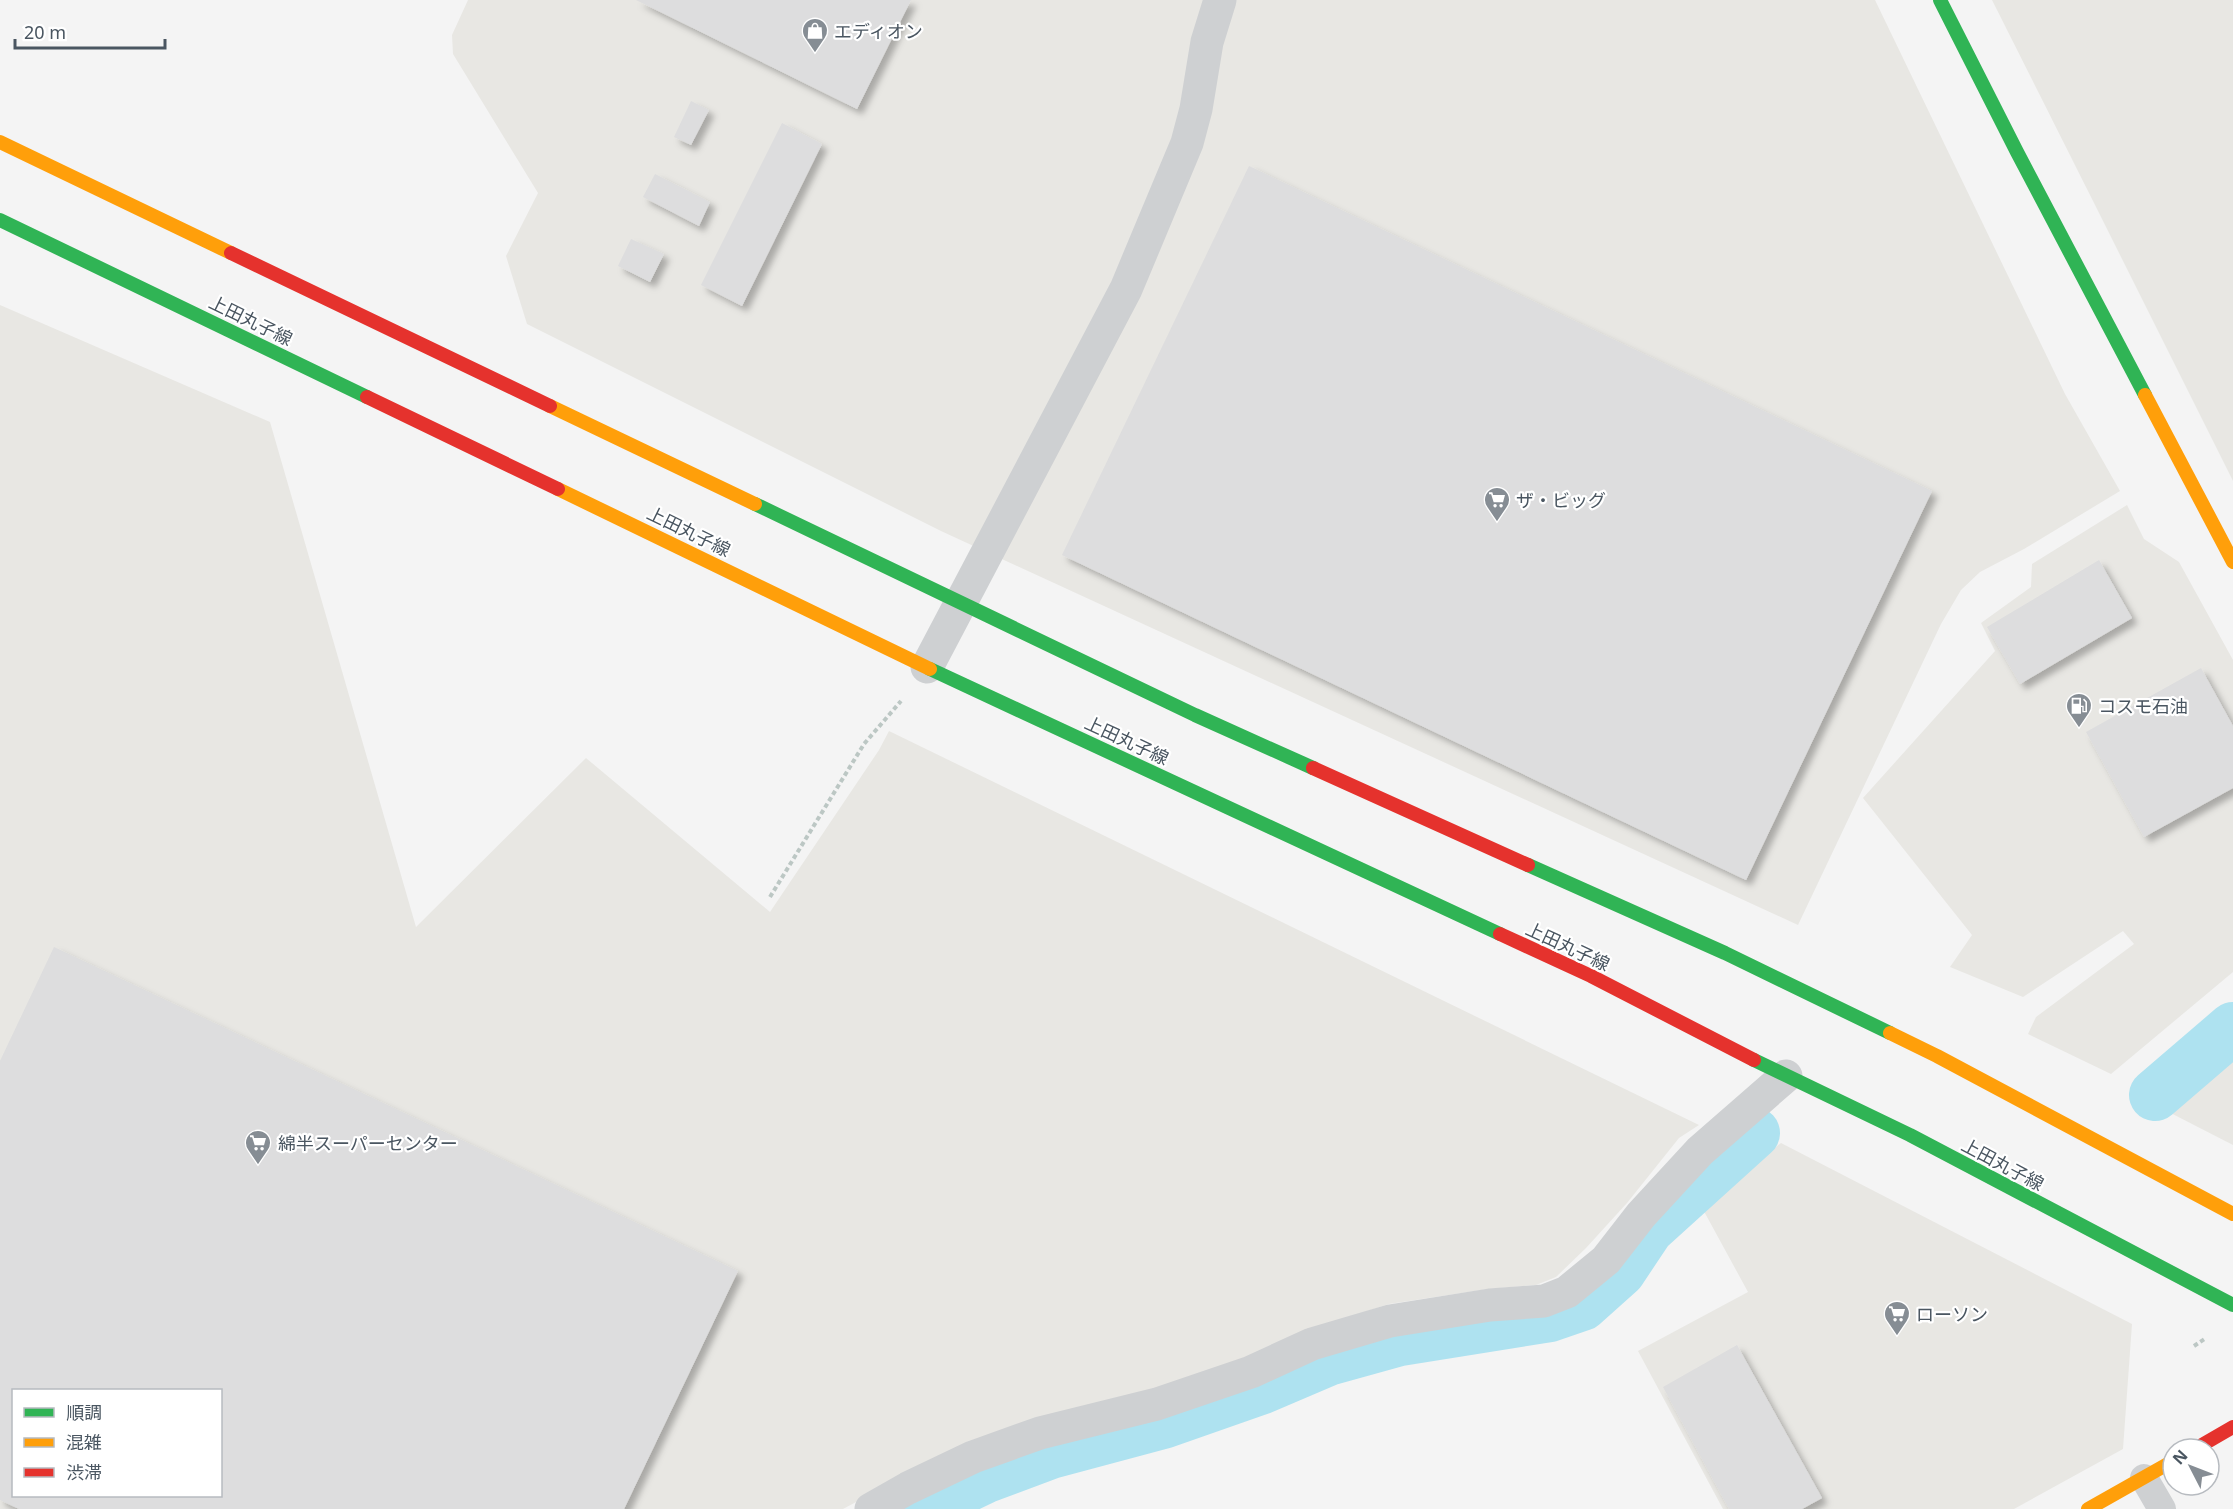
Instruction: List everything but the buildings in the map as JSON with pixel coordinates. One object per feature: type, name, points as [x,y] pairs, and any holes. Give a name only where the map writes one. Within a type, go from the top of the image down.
[{"type":"main road","points":[[1940,0],[2016,152],[2233,562]]},
{"type":"main road","points":[[0,142],[1195,715],[1725,953],[1937,1056],[2233,1214]]},
{"type":"main road","name":"上田丸子線","points":[[0,220],[927,667],[1591,976],[1786,1076],[1910,1135],[2233,1305]]},
{"type":"main road","points":[[2216,1437],[2233,1427]]},
{"type":"main road","points":[[2088,1509],[2161,1468]]},
{"type":"street","points":[[927,667],[1126,289],[1187,143],[1196,109],[1207,42],[1221,0]]},
{"type":"street","points":[[871,1509],[908,1488],[973,1457],[1040,1433],[1167,1400],[1251,1372],[1312,1344],[1390,1321],[1490,1305],[1544,1301],[1567,1292],[1606,1260],[1641,1215],[1700,1151],[1786,1076]]},
{"type":"lane","points":[[2144,1478],[2162,1509]]},
{"type":"path","points":[[770,897],[864,744],[901,702],[927,667]]},
{"type":"shaded area","points":[[468,0],[1875,0],[2065,394],[2120,491],[2024,549],[1980,572],[1961,590],[1941,624],[1798,925],[941,531],[527,324],[506,256],[538,193],[453,54],[452,35]]},
{"type":"shaded area","points":[[1992,0],[2233,0],[2233,481],[2093,201]]},
{"type":"shaded area","points":[[0,305],[270,422],[416,927],[586,758],[770,912],[879,750],[889,731],[1699,1125],[1679,1138],[1627,1203],[1556,1277],[1536,1285],[1488,1289],[1389,1304],[1309,1330],[1241,1361],[901,1478],[843,1509],[0,1509]]},
{"type":"shaded area","name":"コスモ石油","points":[[2127,505],[2144,539],[2179,562],[2233,660],[2233,972],[2111,1074],[2028,1034],[2036,1017],[2134,944],[2123,931],[2023,997],[1950,967],[1972,935],[1863,798],[1995,651],[1981,623],[2031,587],[2032,564]]},
{"type":"shaded area","points":[[2233,1040],[2233,1145],[2157,1106]]},
{"type":"shaded area","name":"ローソン","points":[[1781,1143],[2132,1324],[2123,1449],[2014,1509],[1723,1509],[1638,1351],[1748,1292],[1700,1204]]},
{"type":"waterway","points":[[2155,1095],[2233,1028]]},
{"type":"waterway","points":[[920,1509],[984,1478],[1051,1453],[1163,1423],[1260,1389],[1328,1360],[1400,1340],[1550,1316],[1582,1305],[1620,1271],[1648,1229],[1754,1133]]},
{"type":"traffic: fast","points":[[1940,0],[2145,395]]},
{"type":"traffic: fast","points":[[0,220],[367,397]]},
{"type":"traffic: fast","points":[[755,504],[1195,715],[1313,768]]},
{"type":"traffic: fast","points":[[930,669],[1500,934]]},
{"type":"traffic: fast","points":[[1528,865],[1725,953],[1890,1033]]},
{"type":"traffic: fast","points":[[1754,1060],[1910,1135],[2233,1305]]},
{"type":"traffic: slow","points":[[0,142],[231,253]]},
{"type":"traffic: slow","points":[[2145,395],[2233,562]]},
{"type":"traffic: slow","points":[[550,406],[755,504]]},
{"type":"traffic: slow","points":[[558,489],[930,669]]},
{"type":"traffic: slow","points":[[1890,1033],[2233,1214]]},
{"type":"traffic: slow","points":[[2088,1509],[2161,1468]]},
{"type":"traffic: jam","points":[[231,253],[550,406]]},
{"type":"traffic: jam","points":[[367,397],[558,489]]},
{"type":"traffic: jam","points":[[1313,768],[1528,865]]},
{"type":"traffic: jam","points":[[1500,934],[1591,976],[1754,1060]]},
{"type":"traffic: jam","points":[[2216,1437],[2233,1427]]},
{"type":"place","name":"エディオン","points":[[815,54]]},
{"type":"place","name":"ザ・ビッグ","points":[[1497,523]]},
{"type":"place","name":"コスモ石油","points":[[2079,729]]},
{"type":"place","name":"綿半スーパーセンター","points":[[258,1166]]},
{"type":"place","name":"ローソン","points":[[1897,1337]]}]
